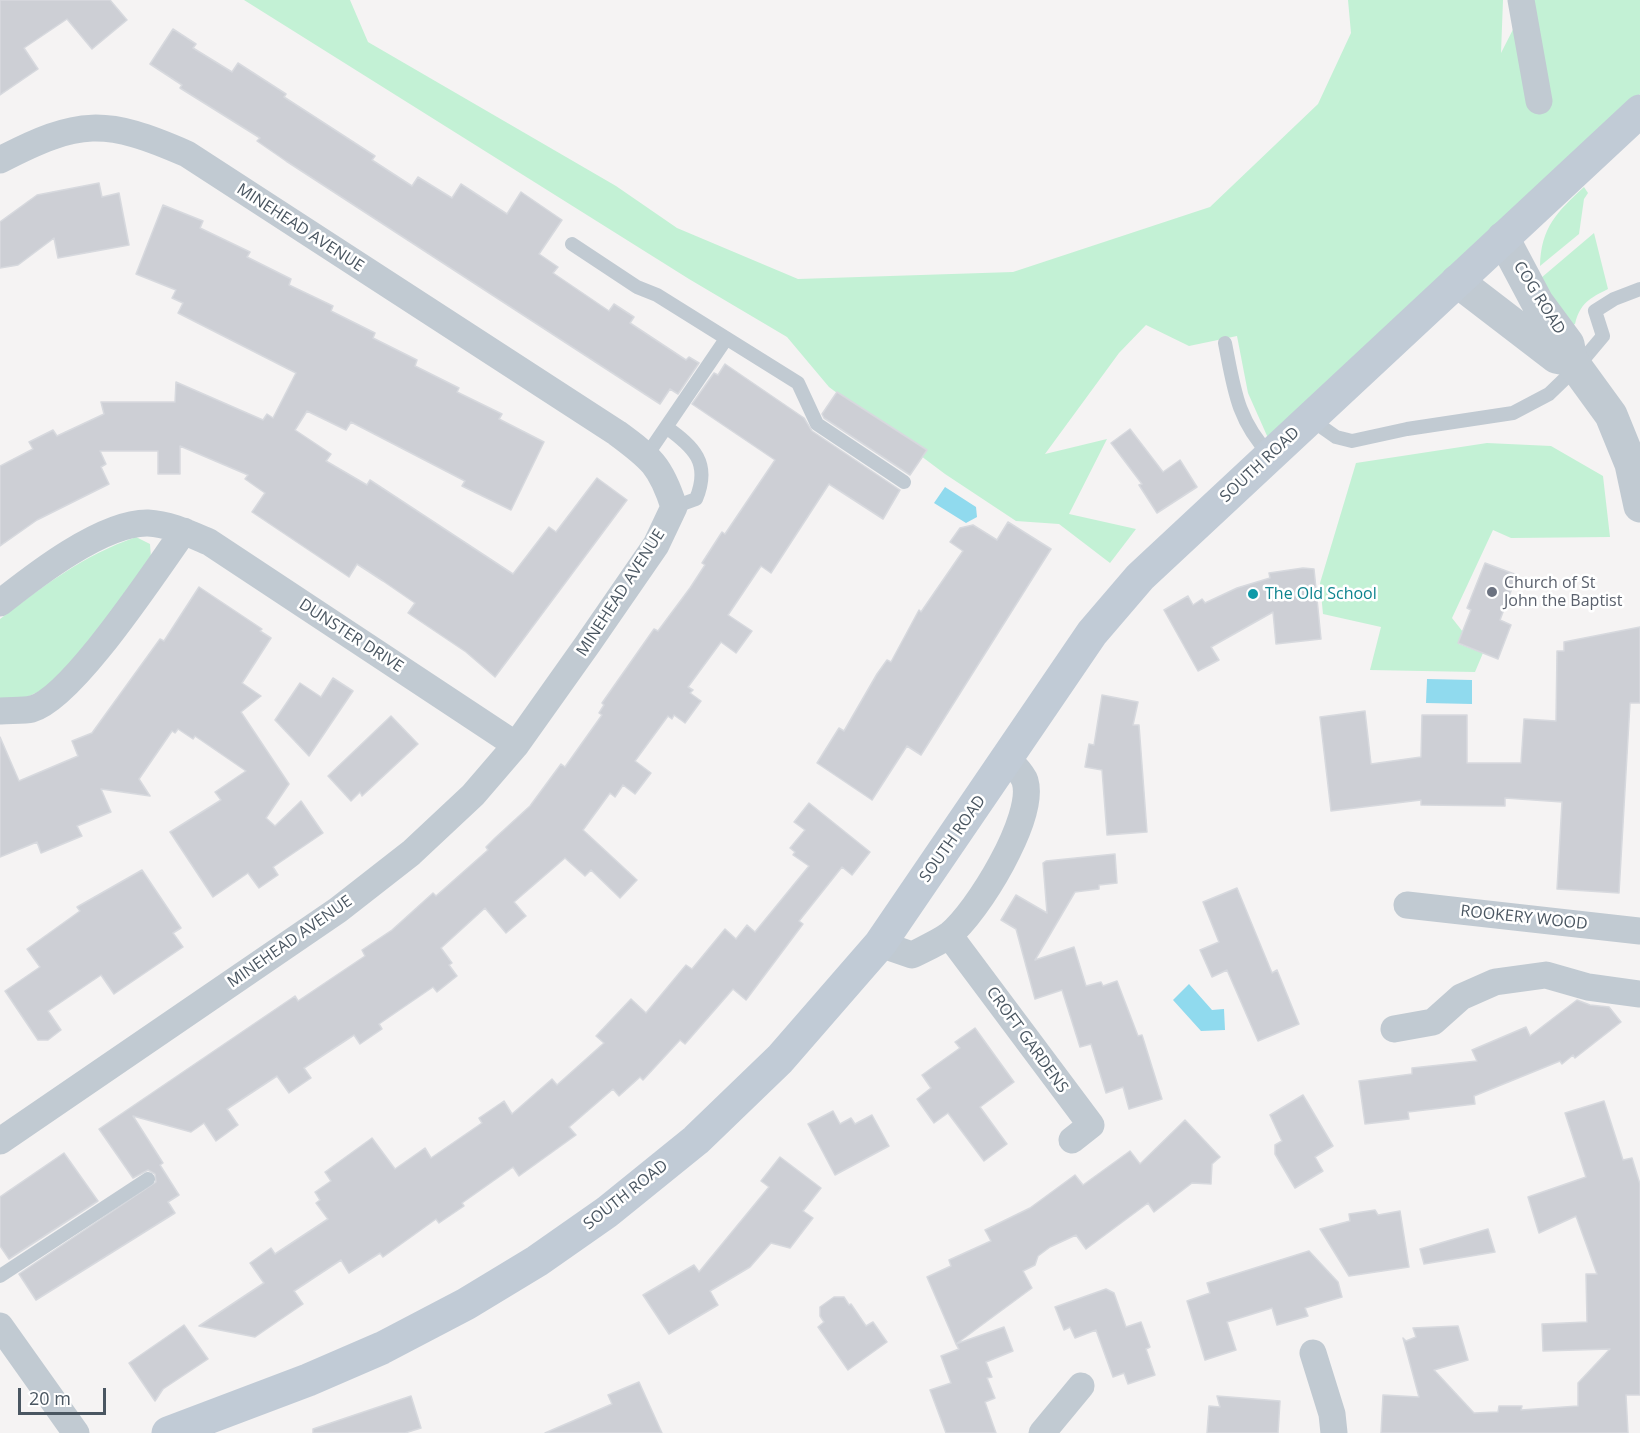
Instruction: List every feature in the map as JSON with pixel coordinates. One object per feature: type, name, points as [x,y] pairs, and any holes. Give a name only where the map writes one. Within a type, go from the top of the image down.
[{"type":"main road","name":"SOUTH ROAD","points":[[168,1433],[308,1380],[382,1347],[466,1304],[537,1261],[607,1212],[696,1140],[780,1059],[880,944],[1092,633],[1133,585],[1640,111]]},
{"type":"street","points":[[1521,0],[1539,101]]},
{"type":"street","name":"MINEHEAD AVENUE","points":[[0,160],[42,138],[66,131],[106,126],[153,139],[187,154],[647,455],[666,481],[674,507],[656,545],[516,745],[473,795],[450,817],[411,853],[338,910],[0,1141]]},
{"type":"street","name":"COG ROAD","points":[[1503,238],[1537,302],[1568,344],[1574,363],[1611,415],[1631,464],[1640,506]]},
{"type":"street","name":"COG ROAD","points":[[1457,281],[1557,357],[1574,363]]},
{"type":"street","name":"DUNSTER DRIVE","points":[[0,603],[47,566],[105,533],[147,523],[184,531],[209,542],[516,745]]},
{"type":"street","points":[[0,711],[33,709],[62,690],[96,652],[184,531]]},
{"type":"street","points":[[880,944],[912,955],[949,934],[985,891],[1018,831],[1026,804],[1025,780],[1008,759]]},
{"type":"street","name":"ROOKERY WOOD","points":[[1407,904],[1640,931]]},
{"type":"street","name":"CROFT GARDENS","points":[[949,934],[1090,1125],[1072,1140]]},
{"type":"street","points":[[1394,1029],[1433,1022],[1461,997],[1495,982],[1546,975],[1587,987],[1640,994]]},
{"type":"street","points":[[0,1326],[75,1433]]},
{"type":"street","points":[[1313,1353],[1332,1414],[1334,1433]]},
{"type":"street","points":[[1042,1433],[1081,1386]]},
{"type":"lane","points":[[572,244],[637,287],[657,295],[798,383],[817,424],[904,482]]},
{"type":"lane","points":[[1309,418],[1336,437],[1352,441],[1407,429],[1513,413],[1549,394],[1574,363],[1603,336],[1595,310],[1614,299],[1640,289]]},
{"type":"lane","points":[[647,455],[726,339]]},
{"type":"lane","points":[[1225,343],[1237,404],[1252,435],[1270,455]]},
{"type":"lane","points":[[666,427],[690,444],[701,465],[702,484],[696,499],[674,507]]},
{"type":"lane","points":[[0,1276],[148,1179]]},
{"type":"green space","points":[[244,0],[350,0],[368,42],[616,186],[677,228],[798,279],[1013,272],[1210,207],[1318,104],[1351,33],[1348,0],[1503,0],[1501,53],[1528,0],[1640,0],[1640,94],[1525,197],[1268,438],[1248,393],[1237,336],[1189,346],[1146,325],[1119,353],[1045,454],[1107,439],[1069,514],[1136,529],[1110,563],[1059,524],[1016,521],[945,474],[829,387],[787,337],[689,279]]},
{"type":"green space","points":[[1584,187],[1588,193],[1584,199],[1579,234],[1540,266],[1541,252],[1552,221]]},
{"type":"green space","points":[[1594,233],[1608,289],[1587,302],[1580,311],[1575,324],[1567,328],[1541,278]]},
{"type":"green space","points":[[1487,443],[1551,446],[1603,476],[1610,537],[1511,538],[1493,530],[1452,618],[1463,632],[1459,644],[1483,653],[1475,672],[1370,670],[1381,627],[1323,614],[1320,583],[1356,463]]},
{"type":"green space","points":[[136,537],[150,544],[151,558],[72,664],[48,687],[23,699],[0,700],[0,619],[81,562]]},
{"type":"water","points":[[945,487],[976,507],[977,517],[966,523],[934,503]]},
{"type":"water","points":[[1427,679],[1472,680],[1472,704],[1426,703]]},
{"type":"water","points":[[1189,984],[1212,1010],[1224,1009],[1225,1030],[1201,1031],[1173,1000]]},
{"type":"building","points":[[0,0],[110,0],[127,20],[92,49],[67,19],[24,48],[38,69],[0,95]]},
{"type":"building","points":[[173,29],[196,44],[193,48],[232,72],[238,63],[286,94],[284,97],[375,156],[372,160],[412,186],[418,177],[452,198],[461,184],[507,214],[521,192],[562,220],[539,254],[558,267],[553,273],[609,311],[614,304],[634,317],[630,323],[686,360],[689,357],[699,363],[678,394],[670,389],[660,404],[286,161],[257,141],[260,138],[180,88],[182,85],[150,64]]},
{"type":"building","points":[[99,183],[102,197],[119,193],[129,245],[58,258],[54,238],[18,265],[0,268],[0,222],[37,195]]},
{"type":"building","points":[[163,205],[203,221],[200,228],[250,252],[247,257],[291,279],[289,285],[333,306],[331,311],[375,333],[373,338],[417,360],[415,366],[459,388],[457,392],[502,414],[499,419],[544,442],[511,510],[462,486],[465,481],[351,422],[346,430],[307,411],[295,430],[331,454],[326,461],[367,485],[370,480],[513,574],[549,527],[556,532],[597,478],[627,500],[495,677],[466,652],[408,613],[415,603],[383,581],[357,564],[349,577],[252,512],[265,493],[245,479],[248,475],[180,446],[180,474],[158,474],[158,451],[100,451],[106,464],[101,467],[109,484],[37,520],[0,546],[0,466],[33,449],[29,442],[53,430],[57,436],[104,414],[101,402],[175,402],[176,382],[263,420],[267,414],[273,418],[296,373],[178,313],[183,303],[172,298],[176,290],[136,274]]},
{"type":"building","points":[[725,364],[804,418],[812,431],[900,490],[883,519],[829,484],[771,573],[761,566],[728,615],[752,631],[736,653],[721,642],[688,687],[693,690],[690,693],[701,701],[685,723],[674,715],[672,719],[668,716],[635,761],[651,773],[635,794],[623,785],[615,797],[610,793],[583,830],[637,880],[620,898],[591,870],[585,876],[565,858],[514,902],[526,916],[506,933],[485,908],[441,948],[452,963],[449,965],[457,976],[437,992],[433,987],[379,1024],[382,1029],[360,1044],[354,1035],[304,1068],[311,1078],[289,1093],[277,1076],[227,1109],[238,1125],[216,1141],[204,1123],[191,1132],[133,1116],[163,1163],[160,1165],[179,1195],[168,1202],[175,1213],[36,1300],[19,1274],[156,1182],[155,1174],[148,1170],[133,1178],[99,1129],[295,996],[298,1001],[365,956],[362,950],[392,930],[433,893],[436,896],[488,850],[486,847],[530,806],[561,764],[565,767],[602,715],[599,713],[604,705],[602,703],[654,629],[658,631],[690,588],[705,565],[702,563],[722,532],[725,534],[775,460],[692,404],[714,373],[718,375]]},
{"type":"building","points":[[837,392],[927,450],[910,475],[824,418],[822,414]]},
{"type":"building","points":[[1130,429],[1163,472],[1180,460],[1197,487],[1157,513],[1139,485],[1142,484],[1111,443]]},
{"type":"building","points":[[1008,522],[1051,549],[921,755],[907,746],[872,800],[817,763],[839,728],[844,731],[877,674],[887,660],[891,662],[919,610],[921,612],[963,551],[950,542],[960,528],[973,525],[997,540]]},
{"type":"building","name":"Church of St John the Baptist","points":[[1485,563],[1517,575],[1500,620],[1511,625],[1498,659],[1458,643],[1471,610],[1467,608]]},
{"type":"building","points":[[1303,568],[1314,569],[1321,639],[1276,644],[1273,612],[1211,647],[1219,660],[1198,671],[1164,610],[1188,596],[1193,605],[1202,599],[1205,603],[1237,588],[1270,578],[1269,573]]},
{"type":"building","points":[[199,587],[262,629],[260,631],[271,638],[242,683],[261,696],[241,712],[289,784],[266,818],[275,826],[301,801],[323,833],[273,867],[278,875],[259,888],[248,873],[213,897],[170,832],[221,800],[215,792],[246,771],[195,736],[193,739],[178,729],[175,733],[172,731],[139,779],[150,796],[101,789],[111,812],[77,826],[82,836],[41,853],[37,842],[0,857],[0,737],[19,781],[78,756],[72,741],[92,733],[160,639],[164,641]]},
{"type":"building","points":[[1640,627],[1640,703],[1630,703],[1619,893],[1557,889],[1562,802],[1505,798],[1505,806],[1421,805],[1421,800],[1331,811],[1320,717],[1365,711],[1371,764],[1421,757],[1422,715],[1467,715],[1467,763],[1521,763],[1524,719],[1556,721],[1557,651],[1564,651],[1564,642]]},
{"type":"building","points":[[333,678],[353,691],[309,756],[275,720],[300,683],[321,697]]},
{"type":"building","points":[[1102,695],[1138,702],[1133,725],[1139,725],[1147,832],[1107,835],[1102,770],[1085,767],[1089,744],[1094,745]]},
{"type":"building","points":[[391,716],[418,744],[362,796],[360,792],[351,801],[328,776]]},
{"type":"building","points":[[809,803],[870,852],[852,875],[842,867],[799,921],[803,924],[746,1000],[733,989],[685,1044],[680,1040],[643,1080],[640,1077],[619,1096],[613,1089],[569,1127],[576,1135],[519,1176],[513,1167],[462,1203],[464,1206],[439,1223],[436,1219],[383,1257],[380,1253],[349,1273],[341,1260],[294,1291],[303,1304],[255,1337],[199,1326],[264,1283],[250,1263],[271,1248],[275,1254],[328,1219],[316,1203],[320,1200],[315,1192],[331,1181],[325,1172],[372,1138],[395,1169],[425,1148],[431,1158],[482,1123],[479,1118],[504,1101],[512,1114],[552,1079],[557,1085],[604,1043],[596,1036],[631,999],[646,1013],[686,965],[692,969],[725,929],[736,939],[747,925],[755,932],[809,866],[793,855],[795,852],[790,848],[805,830],[794,822]]},
{"type":"building","points":[[1115,854],[1117,883],[1099,885],[1099,889],[1075,892],[1035,960],[1074,947],[1086,986],[1101,982],[1103,986],[1117,981],[1138,1036],[1142,1035],[1162,1099],[1129,1109],[1123,1087],[1106,1093],[1091,1044],[1080,1047],[1062,990],[1035,999],[1016,929],[1001,920],[1016,895],[1047,913],[1043,863],[1046,861]]},
{"type":"building","points":[[142,870],[181,928],[173,933],[183,947],[114,994],[101,975],[48,1011],[61,1030],[48,1040],[38,1040],[5,991],[40,967],[27,949],[80,911],[77,907]]},
{"type":"building","points":[[1237,888],[1272,973],[1277,970],[1299,1024],[1258,1041],[1227,970],[1212,977],[1200,950],[1219,942],[1203,902]]},
{"type":"building","points":[[1577,1000],[1590,1005],[1609,1007],[1621,1022],[1575,1058],[1573,1055],[1562,1064],[1560,1061],[1474,1096],[1475,1104],[1408,1112],[1409,1119],[1365,1124],[1359,1081],[1412,1074],[1412,1068],[1477,1061],[1472,1050],[1526,1027],[1530,1036]]},
{"type":"building","points":[[975,1028],[1014,1082],[980,1107],[1007,1144],[984,1161],[948,1113],[934,1123],[917,1099],[931,1088],[922,1075],[960,1048],[955,1042]]},
{"type":"building","points":[[1303,1095],[1333,1146],[1315,1157],[1323,1171],[1295,1188],[1275,1154],[1275,1145],[1282,1141],[1270,1115]]},
{"type":"building","points":[[1604,1101],[1623,1160],[1632,1158],[1640,1184],[1640,1395],[1626,1395],[1628,1433],[1381,1433],[1383,1395],[1419,1397],[1403,1338],[1406,1341],[1416,1337],[1413,1328],[1458,1326],[1468,1360],[1434,1370],[1474,1413],[1498,1412],[1499,1406],[1522,1406],[1521,1410],[1578,1406],[1578,1383],[1610,1349],[1543,1351],[1542,1324],[1587,1322],[1586,1274],[1597,1274],[1576,1216],[1539,1233],[1528,1197],[1586,1177],[1565,1113]]},
{"type":"building","points":[[833,1111],[840,1124],[851,1118],[855,1124],[872,1115],[889,1146],[835,1175],[808,1124]]},
{"type":"building","points":[[1185,1120],[1220,1157],[1212,1164],[1211,1184],[1192,1183],[1154,1212],[1148,1203],[1086,1249],[1076,1235],[1050,1247],[1038,1256],[1035,1265],[1023,1271],[1032,1288],[956,1344],[927,1277],[951,1266],[949,1260],[991,1241],[985,1230],[1030,1208],[1075,1175],[1083,1185],[1130,1151],[1140,1164]]},
{"type":"building","points":[[64,1153],[98,1201],[9,1259],[0,1246],[0,1197]]},
{"type":"building","points":[[780,1157],[821,1188],[803,1211],[813,1218],[790,1248],[771,1243],[750,1267],[710,1291],[718,1305],[669,1334],[643,1295],[694,1265],[699,1272],[769,1187],[761,1181]]},
{"type":"building","points":[[1375,1210],[1378,1215],[1400,1211],[1409,1267],[1349,1276],[1320,1229],[1350,1221],[1349,1214]]},
{"type":"building","points":[[1488,1229],[1495,1252],[1424,1264],[1420,1249]]},
{"type":"building","points":[[1309,1251],[1338,1282],[1342,1297],[1305,1308],[1308,1316],[1277,1325],[1272,1308],[1227,1322],[1236,1350],[1205,1360],[1187,1301],[1210,1293],[1207,1283]]},
{"type":"building","points":[[1106,1289],[1114,1293],[1126,1327],[1141,1322],[1150,1347],[1146,1349],[1155,1375],[1128,1384],[1124,1373],[1113,1377],[1096,1330],[1075,1338],[1070,1327],[1064,1330],[1055,1307]]},
{"type":"building","points":[[834,1297],[844,1297],[866,1326],[873,1322],[887,1342],[848,1370],[818,1327],[824,1322],[820,1316],[820,1307]]},
{"type":"building","points":[[184,1325],[208,1359],[163,1389],[155,1401],[129,1363]]},
{"type":"building","points":[[1004,1327],[1013,1351],[986,1362],[992,1377],[987,1378],[995,1398],[985,1402],[996,1433],[946,1433],[930,1390],[951,1383],[941,1356],[959,1349],[956,1344]]},
{"type":"building","points":[[639,1382],[662,1433],[545,1433],[612,1404],[608,1395]]},
{"type":"building","points":[[411,1396],[421,1428],[405,1433],[313,1433],[313,1429]]},
{"type":"building","points":[[1217,1396],[1280,1401],[1278,1433],[1207,1433],[1209,1406],[1220,1407]]},
{"type":"place","name":"Church of St John the Baptist","points":[[1492,592]]},
{"type":"place","name":"The Old School","points":[[1253,594]]}]
